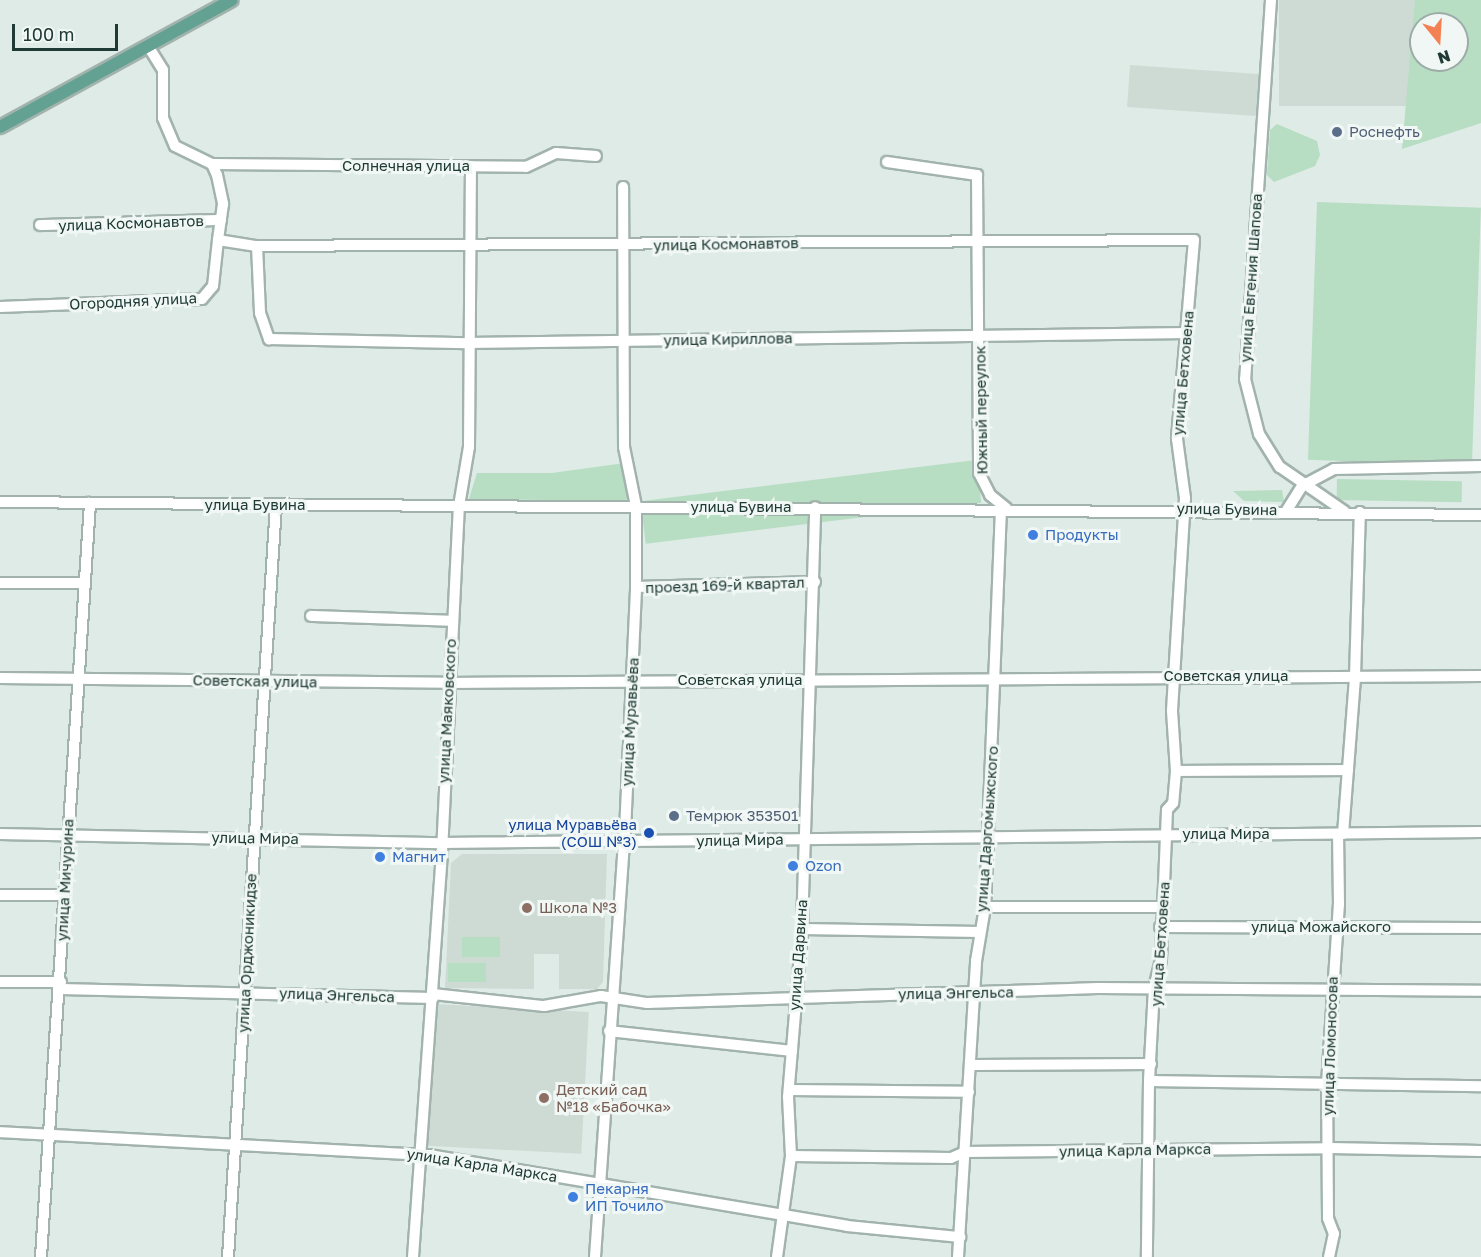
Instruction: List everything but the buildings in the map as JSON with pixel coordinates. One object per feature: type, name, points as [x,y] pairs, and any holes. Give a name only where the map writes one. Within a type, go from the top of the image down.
[{"type":"main road","points":[[0,127],[232,0]]},
{"type":"street","name":"улица Евгения Шапова","points":[[1271,0],[1245,379],[1259,434],[1280,466],[1302,486],[1347,512]]},
{"type":"street","points":[[148,46],[163,70],[164,117],[175,146],[212,164]]},
{"type":"street","name":"Солнечная улица","points":[[212,164],[526,167],[556,153],[596,156]]},
{"type":"street","name":"Южный переулок","points":[[886,162],[977,175],[980,338],[979,473],[990,495],[1004,508]]},
{"type":"street","name":"Огородняя улица","points":[[0,308],[202,299],[213,286],[221,220],[220,189],[212,164]]},
{"type":"street","name":"улица Маяковского","points":[[413,1257],[419,1154],[433,996],[459,506],[469,447],[471,166]]},
{"type":"street","name":"улица Муравьёва","points":[[595,1257],[611,996],[624,842],[636,587],[636,506],[624,447],[621,340],[623,187]]},
{"type":"street","name":"улица Космонавтов","points":[[40,225],[221,220]]},
{"type":"street","name":"улица Космонавтов","points":[[218,240],[257,246],[470,247],[977,240],[1194,240]]},
{"type":"street","name":"улица Бетховена","points":[[1147,1257],[1147,1149],[1154,988],[1161,960],[1160,927],[1176,771],[1172,711],[1185,508],[1177,439],[1194,240]]},
{"type":"street","name":"улица Кириллова","points":[[257,246],[260,313],[269,339],[468,343],[980,338],[1006,333],[1186,333]]},
{"type":"street","points":[[1287,510],[1302,486],[1334,469],[1481,466]]},
{"type":"street","name":"улица Бувина","points":[[0,502],[1185,508],[1481,515]]},
{"type":"street","name":"улица Мичурина","points":[[41,1257],[48,1134],[61,985],[62,895],[68,835],[76,679],[90,503]]},
{"type":"street","name":"улица Орджоникидзе","points":[[228,1257],[276,505]]},
{"type":"street","name":"улица Дарвина","points":[[777,1257],[790,1156],[792,1051],[802,929],[815,582],[815,507]]},
{"type":"street","name":"улица Даргомыжского","points":[[958,1257],[969,1092],[973,1065],[980,932],[985,908],[987,836],[998,676],[1004,508]]},
{"type":"street","name":"улица Ломоносова","points":[[1330,1254],[1330,1148],[1327,1084],[1340,834],[1348,770],[1355,677],[1360,513]]},
{"type":"street","points":[[0,582],[83,584]]},
{"type":"street","name":"проезд 169-й квартал","points":[[636,587],[815,582]]},
{"type":"street","points":[[310,616],[452,621]]},
{"type":"street","name":"Советская улица","points":[[0,678],[448,683],[998,676],[1481,676]]},
{"type":"street","points":[[1176,771],[1348,770]]},
{"type":"street","name":"улица Мира","points":[[0,834],[442,843],[1481,832]]},
{"type":"street","points":[[0,895],[62,895]]},
{"type":"street","points":[[985,908],[1162,907]]},
{"type":"street","name":"улица Можайского","points":[[1160,927],[1336,925],[1481,928]]},
{"type":"street","points":[[802,929],[980,932]]},
{"type":"street","name":"улица Энгельса","points":[[0,982],[246,992],[433,996],[544,1006],[611,996],[647,1004],[1154,988],[1231,993],[1331,989],[1481,991]]},
{"type":"street","points":[[609,1030],[792,1051]]},
{"type":"street","points":[[973,1065],[1150,1064]]},
{"type":"street","points":[[1149,1081],[1481,1086]]},
{"type":"street","points":[[790,1090],[969,1092]]},
{"type":"street","name":"улица Карла Маркса","points":[[0,1132],[234,1141],[419,1154],[781,1215],[960,1238]]},
{"type":"street","name":"улица Карла Маркса","points":[[790,1156],[951,1158],[965,1152],[1147,1149],[1330,1148],[1481,1151]]},
{"type":"shaded area","points":[[1279,0],[1415,0],[1415,12],[1409,12],[1409,72],[1415,72],[1415,106],[1279,106]]},
{"type":"shaded area","points":[[1130,65],[1259,74],[1256,116],[1127,107]]},
{"type":"shaded area","name":"Школа №3","points":[[462,854],[607,854],[603,982],[597,989],[559,989],[559,954],[534,954],[534,989],[445,988],[451,863]]},
{"type":"shaded area","points":[[435,1004],[589,1012],[581,1154],[428,1146]]},
{"type":"green space","points":[[1415,0],[1481,0],[1481,123],[1402,149],[1409,69],[1409,72],[1469,72],[1469,12],[1414,12]]},
{"type":"green space","points":[[1277,124],[1317,141],[1320,155],[1315,166],[1274,182],[1267,175],[1270,130]]},
{"type":"green space","points":[[1317,202],[1481,208],[1472,466],[1308,460]]},
{"type":"green space","points":[[976,460],[981,503],[646,544],[641,501]]},
{"type":"green space","points":[[625,463],[631,497],[623,501],[469,499],[477,473],[552,473]]},
{"type":"green space","points":[[1337,479],[1462,481],[1462,502],[1337,500]]},
{"type":"green space","points":[[1282,490],[1284,502],[1244,501],[1233,491]]},
{"type":"green space","points":[[462,937],[500,937],[500,957],[462,957]]},
{"type":"green space","points":[[448,963],[486,963],[486,982],[448,982]]},
{"type":"place","name":"Роснефть","points":[[1337,132]]},
{"type":"place","name":"Продукты","points":[[1033,535]]},
{"type":"place","name":"Темрюк 353501","points":[[674,816]]},
{"type":"place","name":"улица Муравьёва (СОШ №3)","points":[[649,833]]},
{"type":"place","name":"Магнит","points":[[380,857]]},
{"type":"place","name":"Ozon","points":[[793,866]]},
{"type":"place","name":"Школа №3","points":[[527,908]]},
{"type":"place","name":"Детский сад №18 «Бабочка»","points":[[544,1098]]},
{"type":"place","name":"Пекарня ИП Точило","points":[[573,1197]]}]
